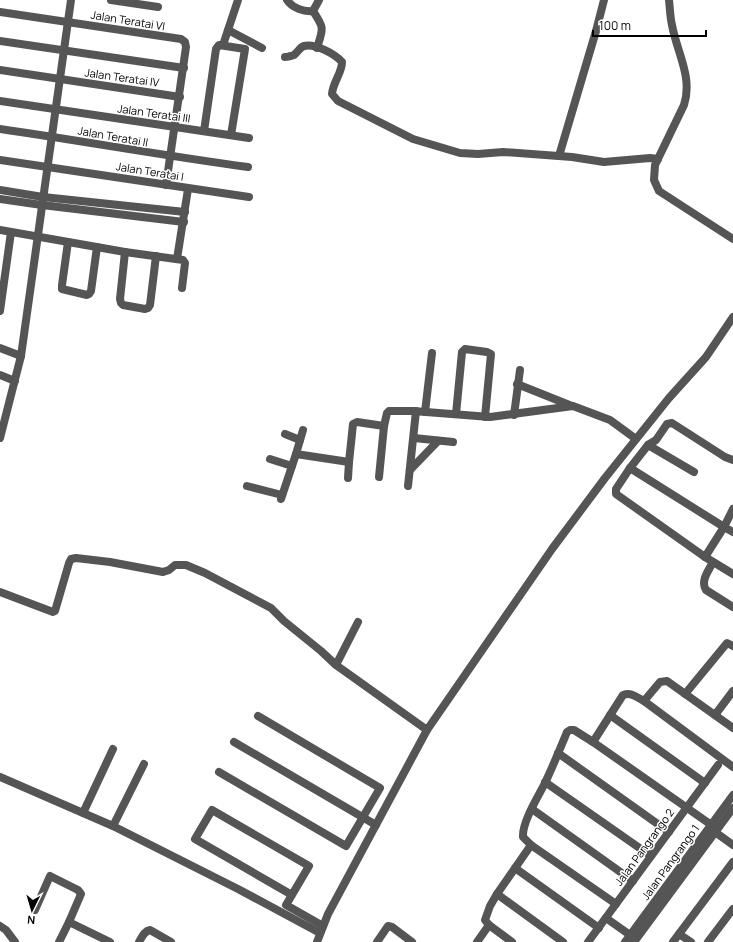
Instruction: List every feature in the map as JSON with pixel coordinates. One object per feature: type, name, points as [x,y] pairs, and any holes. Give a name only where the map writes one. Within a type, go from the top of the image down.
[{"type":"street","points":[[0,438],[3,411],[15,381],[21,356],[71,0]]},
{"type":"street","points":[[111,0],[158,7]]},
{"type":"street","points":[[223,45],[238,0]]},
{"type":"street","points":[[287,0],[295,8],[313,11],[322,28],[317,48]]},
{"type":"street","points":[[313,11],[319,0]]},
{"type":"street","points":[[559,156],[604,0]]},
{"type":"street","points":[[669,0],[672,25],[686,76],[687,95],[684,105],[655,165],[654,175],[656,186],[659,191],[733,239]]},
{"type":"street","name":"Jalan Teratai VI","points":[[0,12],[181,39],[185,42],[186,47],[184,68]]},
{"type":"street","points":[[228,30],[262,48]]},
{"type":"street","points":[[231,135],[247,40]]},
{"type":"street","points":[[0,41],[184,68],[166,184]]},
{"type":"street","points":[[204,131],[216,49],[218,46],[223,45],[245,49]]},
{"type":"street","points":[[285,57],[293,55],[302,47],[317,48],[337,57],[342,62],[342,67],[333,86],[332,94],[338,101],[413,140],[448,150],[469,154],[503,152],[559,156],[604,162],[650,158],[658,159]]},
{"type":"street","name":"Jalan Teratai IV","points":[[0,70],[180,97]]},
{"type":"street","name":"Jalan Teratai III","points":[[0,101],[249,138]]},
{"type":"street","name":"Jalan Teratai II","points":[[0,130],[52,137],[170,157],[248,167]]},
{"type":"street","name":"Jalan Teratai I","points":[[0,160],[249,197]]},
{"type":"street","points":[[177,258],[184,222],[188,189]]},
{"type":"street","points":[[0,190],[185,212]]},
{"type":"street","points":[[0,199],[42,206],[184,222]]},
{"type":"street","points":[[0,230],[125,252],[177,258],[185,261],[182,288]]},
{"type":"street","points":[[0,311],[11,232]]},
{"type":"street","points":[[68,242],[62,289],[86,295],[90,294],[91,291],[97,247]]},
{"type":"street","points":[[125,252],[120,299],[121,303],[123,305],[145,309],[150,305],[156,256]]},
{"type":"street","points":[[317,942],[321,929],[427,730],[552,549],[636,439],[669,398],[706,357],[733,318]]},
{"type":"street","points":[[0,348],[21,356]]},
{"type":"street","points":[[456,414],[462,352],[465,349],[487,352],[491,354],[485,416]]},
{"type":"street","points":[[408,486],[414,438],[432,353]]},
{"type":"street","points":[[514,415],[520,370]]},
{"type":"street","points":[[0,375],[15,381]]},
{"type":"street","points":[[517,384],[610,420],[636,439]]},
{"type":"street","points":[[379,477],[384,426],[387,413],[389,412],[420,412],[485,416],[514,415],[573,406]]},
{"type":"street","points":[[348,478],[353,424],[357,422],[384,426]]},
{"type":"street","points":[[733,460],[725,457],[672,423],[667,424],[656,440],[648,445],[616,489],[616,494],[713,562],[733,574]]},
{"type":"street","points":[[247,486],[282,497],[303,430]]},
{"type":"street","points":[[285,434],[300,440]]},
{"type":"street","points":[[414,438],[453,442]]},
{"type":"street","points":[[410,470],[438,440]]},
{"type":"street","points":[[648,445],[694,472]]},
{"type":"street","points":[[296,454],[349,462]]},
{"type":"street","points":[[270,459],[292,466]]},
{"type":"street","points":[[630,468],[733,532]]},
{"type":"street","points":[[705,556],[724,527],[733,509]]},
{"type":"street","points":[[0,592],[53,612],[55,610],[68,563],[71,559],[76,558],[110,562],[163,572],[175,565],[186,565],[205,573],[271,608],[284,621],[336,665],[427,730]]},
{"type":"street","points":[[713,562],[704,582],[704,586],[706,590],[733,607]]},
{"type":"street","points":[[336,665],[358,622]]},
{"type":"street","points":[[685,694],[727,643],[733,646]]},
{"type":"street","points":[[644,702],[660,682],[663,680],[667,681],[733,728]]},
{"type":"street","points":[[715,715],[733,691]]},
{"type":"street","points":[[593,742],[623,695],[628,693],[644,702],[733,767]]},
{"type":"street","points":[[610,715],[705,782]]},
{"type":"street","points":[[219,772],[346,846],[380,788],[258,716]]},
{"type":"street","points":[[616,904],[531,845],[523,837],[523,827],[567,732],[574,730],[593,742],[710,824]]},
{"type":"street","points":[[234,742],[376,825]]},
{"type":"street","points":[[83,813],[113,749]]},
{"type":"street","points":[[558,753],[668,832]]},
{"type":"street","points":[[113,826],[144,764]]},
{"type":"street","name":"Jalan Pangrango 2","points":[[588,942],[718,765]]},
{"type":"street","points":[[0,777],[113,826],[321,929]]},
{"type":"street","points":[[545,782],[651,856]]},
{"type":"street","name":"Jalan Pangrango 1","points":[[633,940],[710,824],[733,795]]},
{"type":"street","name":"Jalan Pangrango 1","points":[[633,940],[733,808]]},
{"type":"street","points":[[532,809],[633,880]]},
{"type":"street","points":[[292,895],[195,839],[212,810],[309,866],[292,895],[286,905],[321,929]]},
{"type":"street","points":[[714,832],[733,845]]},
{"type":"street","points":[[512,942],[489,925],[485,919],[497,894],[531,845]]},
{"type":"street","points":[[673,942],[733,862]]},
{"type":"street","points":[[515,868],[599,928]]},
{"type":"street","points":[[35,910],[50,876],[78,890],[81,894],[69,922],[58,942]]},
{"type":"street","points":[[497,894],[563,942]]},
{"type":"street","points":[[708,942],[733,909]]},
{"type":"street","points":[[606,918],[633,940]]},
{"type":"street","points":[[69,922],[110,942]]},
{"type":"street","points":[[478,942],[489,925]]},
{"type":"street","points":[[0,926],[6,930],[15,942]]},
{"type":"street","points":[[377,942],[388,926],[392,927],[412,942]]},
{"type":"street","points":[[139,942],[145,932],[150,930],[171,942]]},
{"type":"street","points":[[679,934],[691,942]]}]
